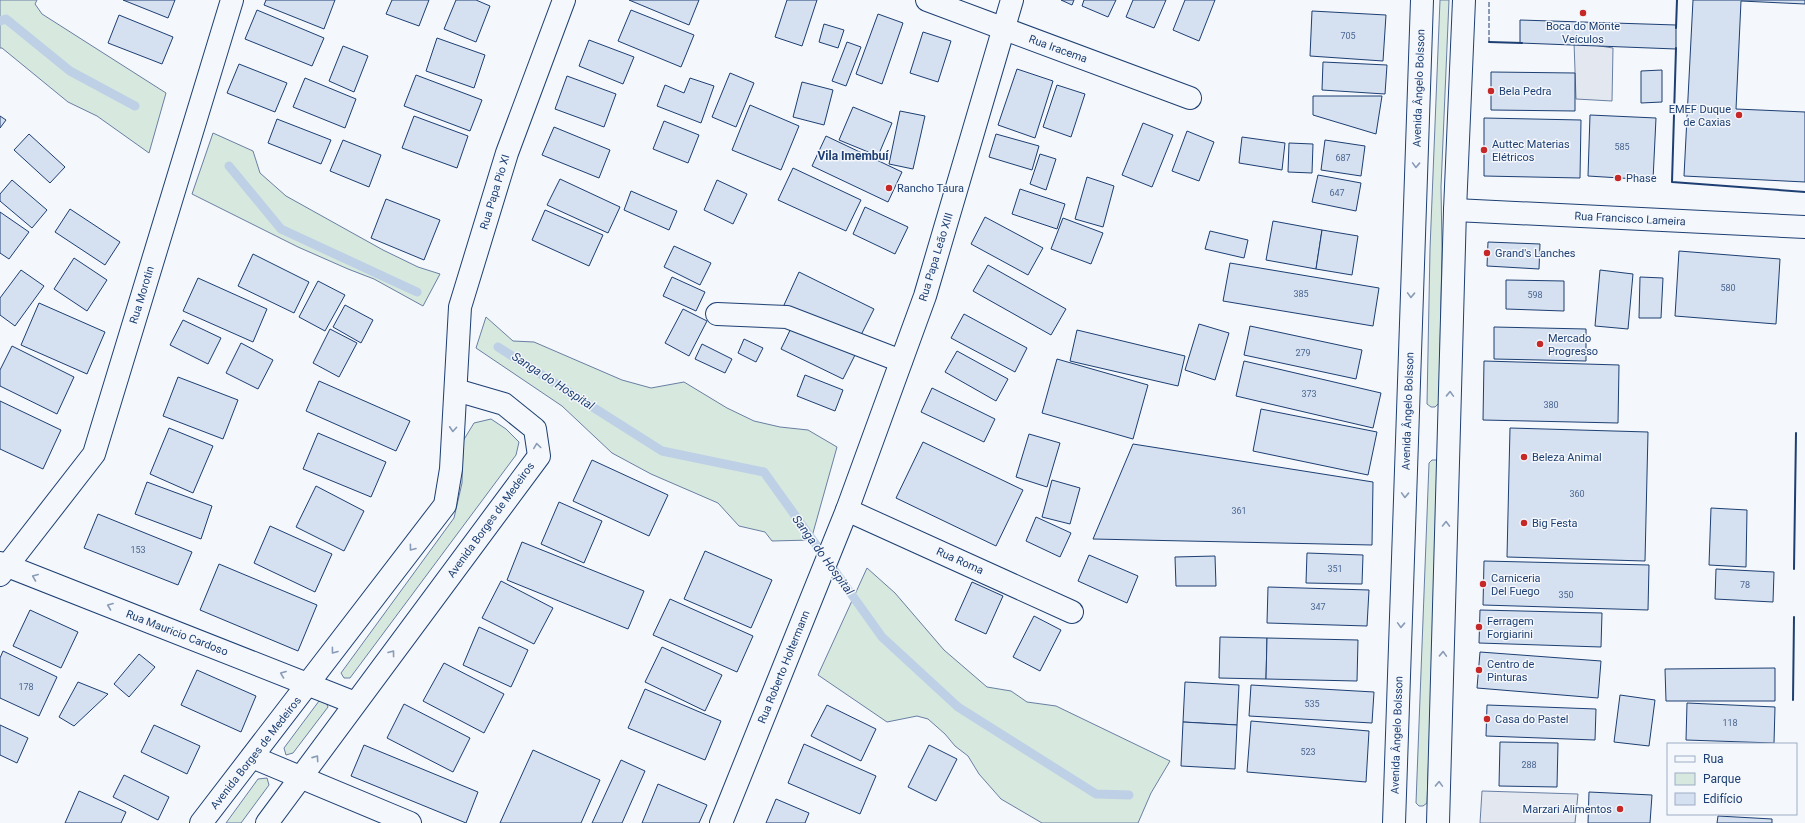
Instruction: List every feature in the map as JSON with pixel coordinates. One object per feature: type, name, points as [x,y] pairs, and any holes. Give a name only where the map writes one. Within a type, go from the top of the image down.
[{"type":"street","name":"Rua Morotin","points":[[2,568],[94,454],[232,0]]},
{"type":"street","name":"Rua Papa Pio XI","points":[[456,390],[460,307],[507,153],[564,0]]},
{"type":"street","name":"Rua Iracema","points":[[927,0],[1190,98]]},
{"type":"street","name":"Rua Papa Leão XIII","points":[[847,510],[925,296],[1012,0]]},
{"type":"street","name":"Avenida Ângelo Bolsson","points":[[1394,823],[1422,0]]},
{"type":"street","points":[[1438,823],[1455,210],[1464,0]]},
{"type":"street","name":"Rua Francisco Lameira","points":[[1455,210],[1805,227]]},
{"type":"street","points":[[717,314],[787,317],[901,361]]},
{"type":"street","name":"Avenida Borges de Medeiros","points":[[201,823],[445,505],[450,470],[456,390],[504,404],[535,428],[539,456],[355,703],[302,778],[267,823]]},
{"type":"street","name":"Rua Roma","points":[[847,510],[1072,612]]},
{"type":"street","name":"Rua Roberto Holtermann","points":[[721,823],[847,510]]},
{"type":"street","name":"Rua Mauricio Cardoso","points":[[2,568],[355,703]]},
{"type":"street","points":[[252,757],[410,823]]},
{"type":"green space","points":[[0,0],[37,0],[35,4],[42,14],[166,93],[149,153],[97,116],[68,102],[2,48],[0,48]]},
{"type":"green space","points":[[1440,0],[1449,0],[1441,187],[1442,249],[1439,403],[1435,407],[1431,407],[1427,404],[1430,249]]},
{"type":"green space","points":[[213,133],[253,151],[260,173],[286,196],[383,250],[418,267],[440,274],[423,306],[374,279],[298,247],[192,194]]},
{"type":"green space","points":[[486,317],[513,341],[534,342],[622,380],[651,388],[684,382],[727,408],[754,421],[780,427],[808,430],[837,447],[811,540],[772,541],[765,532],[739,526],[718,503],[651,474],[612,453],[562,406],[476,348]]},
{"type":"green space","points":[[491,419],[506,429],[519,442],[516,455],[350,678],[344,678],[341,673],[454,518],[462,483],[463,441],[474,423]]},
{"type":"green space","points":[[1432,460],[1437,460],[1440,463],[1427,803],[1423,806],[1419,806],[1416,803],[1429,463]]},
{"type":"green space","points":[[867,568],[895,593],[944,650],[987,687],[1011,691],[1027,702],[1056,706],[1170,761],[1151,793],[1138,823],[1042,823],[1001,799],[979,774],[968,756],[955,746],[945,734],[928,719],[917,716],[887,722],[818,675]]},
{"type":"green space","points":[[319,701],[326,702],[328,707],[293,753],[286,755],[284,748]]},
{"type":"green space","points":[[267,778],[269,785],[241,823],[226,823],[258,779]]},
{"type":"shaded area","points":[[1574,42],[1613,48],[1612,101],[1576,99]]},
{"type":"shaded area","points":[[1482,791],[1578,794],[1575,823],[1480,823]]},
{"type":"building","points":[[123,0],[175,0],[168,18]]},
{"type":"building","points":[[266,0],[335,0],[324,29],[264,5]]},
{"type":"building","points":[[392,0],[429,0],[419,26],[386,14]]},
{"type":"building","points":[[456,0],[476,0],[490,6],[476,42],[444,29]]},
{"type":"building","points":[[629,0],[699,0],[689,25]]},
{"type":"building","points":[[787,0],[817,0],[802,46],[775,37]]},
{"type":"building","points":[[1061,0],[1074,0],[1072,5]]},
{"type":"building","points":[[1084,0],[1116,0],[1108,17],[1082,6]]},
{"type":"building","points":[[1133,0],[1166,0],[1154,28],[1126,17]]},
{"type":"building","points":[[1185,0],[1215,0],[1199,41],[1173,30]]},
{"type":"building","points":[[1693,0],[1805,0],[1805,4],[1741,1],[1736,109],[1805,112],[1805,182],[1684,176]]},
{"type":"building","points":[[257,10],[324,38],[312,66],[245,39]]},
{"type":"building","points":[[631,10],[694,35],[681,67],[618,41]]},
{"type":"building","points":[[1312,11],[1386,15],[1383,61],[1310,56]]},
{"type":"building","points":[[878,14],[903,23],[882,84],[856,74]]},
{"type":"building","points":[[119,15],[173,37],[162,64],[108,43]]},
{"type":"building","points":[[1520,20],[1676,25],[1676,49],[1520,43]]},
{"type":"building","points":[[824,24],[844,30],[838,48],[819,42]]},
{"type":"building","points":[[923,32],[951,41],[938,82],[910,73]]},
{"type":"building","points":[[437,38],[485,55],[474,88],[426,71]]},
{"type":"building","points":[[589,40],[634,57],[623,84],[579,66]]},
{"type":"building","points":[[847,42],[861,47],[846,86],[832,81]]},
{"type":"building","points":[[343,46],[368,56],[354,92],[329,81]]},
{"type":"building","points":[[1323,62],[1387,65],[1385,94],[1322,90]]},
{"type":"building","points":[[239,64],[287,83],[275,112],[227,93]]},
{"type":"building","points":[[1017,69],[1053,81],[1035,138],[998,125]]},
{"type":"building","points":[[1662,70],[1662,102],[1641,103],[1641,71]]},
{"type":"building","points":[[1491,72],[1575,73],[1575,111],[1491,110]]},
{"type":"building","points":[[730,73],[754,83],[736,127],[712,117]]},
{"type":"building","points":[[416,75],[482,100],[470,131],[404,106]]},
{"type":"building","points":[[567,76],[616,94],[604,127],[555,109]]},
{"type":"building","points":[[305,78],[356,99],[345,128],[293,107]]},
{"type":"building","points":[[690,78],[714,86],[701,123],[657,106],[665,85],[684,93]]},
{"type":"building","points":[[802,82],[833,90],[824,125],[793,117]]},
{"type":"building","points":[[1057,85],[1085,94],[1071,137],[1043,127]]},
{"type":"building","points":[[1313,96],[1382,96],[1376,134],[1313,115]]},
{"type":"building","points":[[750,105],[799,126],[781,170],[732,150]]},
{"type":"building","points":[[853,107],[892,123],[878,156],[839,140]]},
{"type":"building","points":[[900,111],[925,116],[913,169],[889,164]]},
{"type":"building","points":[[1590,115],[1656,118],[1653,180],[1588,176]]},
{"type":"building","points":[[0,116],[6,120],[0,128]]},
{"type":"building","points":[[414,116],[468,136],[457,168],[402,148]]},
{"type":"building","points":[[1484,118],[1581,120],[1580,178],[1484,176]]},
{"type":"building","points":[[277,119],[331,140],[321,164],[268,143]]},
{"type":"building","points":[[664,121],[699,135],[688,163],[653,149]]},
{"type":"building","points":[[1143,123],[1173,135],[1152,187],[1122,175]]},
{"type":"building","points":[[554,127],[610,150],[599,178],[542,155]]},
{"type":"building","points":[[1187,131],[1214,142],[1199,181],[1172,171]]},
{"type":"building","points":[[29,134],[65,167],[50,183],[14,150]]},
{"type":"building","points":[[996,134],[1039,146],[1032,170],[989,157]]},
{"type":"building","points":[[826,136],[902,172],[888,202],[812,166]]},
{"type":"building","points":[[1242,137],[1285,143],[1282,170],[1239,163]]},
{"type":"building","points":[[343,140],[381,155],[369,187],[330,171]]},
{"type":"building","points":[[1325,140],[1365,146],[1361,176],[1321,170]]},
{"type":"building","points":[[1289,143],[1313,144],[1312,173],[1288,172]]},
{"type":"building","points":[[1040,154],[1056,159],[1046,190],[1030,184]]},
{"type":"building","points":[[793,168],[861,200],[846,231],[778,200]]},
{"type":"building","points":[[1318,175],[1361,183],[1356,211],[1312,202]]},
{"type":"building","points":[[1087,177],[1114,186],[1103,227],[1075,219]]},
{"type":"building","points":[[560,179],[620,207],[608,233],[547,205]]},
{"type":"building","points":[[12,180],[47,210],[32,228],[0,201],[0,194]]},
{"type":"building","points":[[717,180],[747,194],[733,224],[704,210]]},
{"type":"building","points":[[1020,189],[1065,204],[1057,229],[1012,214]]},
{"type":"building","points":[[631,191],[677,211],[669,230],[624,210]]},
{"type":"building","points":[[386,199],[440,220],[424,260],[371,238]]},
{"type":"building","points":[[865,207],[908,227],[895,254],[853,234]]},
{"type":"building","points":[[70,209],[120,242],[105,265],[55,232]]},
{"type":"building","points":[[545,210],[603,235],[589,266],[532,240]]},
{"type":"building","points":[[0,212],[29,232],[9,259],[0,253]]},
{"type":"building","points":[[985,217],[1043,248],[1028,275],[971,244]]},
{"type":"building","points":[[1063,218],[1103,233],[1091,264],[1051,249]]},
{"type":"building","points":[[1273,221],[1322,230],[1316,269],[1266,260]]},
{"type":"building","points":[[1322,230],[1358,236],[1352,275],[1316,269]]},
{"type":"building","points":[[1210,231],[1248,240],[1244,258],[1205,249]]},
{"type":"building","points":[[1488,242],[1540,244],[1539,269],[1487,266]]},
{"type":"building","points":[[674,246],[711,263],[700,285],[664,267]]},
{"type":"building","points":[[1679,251],[1780,259],[1776,324],[1675,316]]},
{"type":"building","points":[[253,254],[309,282],[294,313],[238,286]]},
{"type":"building","points":[[74,258],[107,280],[87,311],[54,289]]},
{"type":"building","points":[[1230,263],[1379,288],[1373,326],[1223,301]]},
{"type":"building","points":[[988,265],[1066,309],[1051,335],[973,291]]},
{"type":"building","points":[[21,270],[44,286],[15,326],[0,315],[0,298]]},
{"type":"building","points":[[1600,270],[1633,274],[1628,329],[1595,326]]},
{"type":"building","points":[[799,272],[874,309],[858,341],[784,305]]},
{"type":"building","points":[[672,277],[705,292],[696,311],[663,296]]},
{"type":"building","points":[[1640,277],[1663,278],[1661,318],[1639,318]]},
{"type":"building","points":[[198,278],[267,309],[253,342],[183,311]]},
{"type":"building","points":[[1506,280],[1564,281],[1564,311],[1506,309]]},
{"type":"building","points":[[318,281],[345,295],[325,331],[299,317]]},
{"type":"building","points":[[39,303],[105,332],[87,374],[21,345]]},
{"type":"building","points":[[345,305],[373,320],[361,343],[333,327]]},
{"type":"building","points":[[683,309],[707,321],[689,356],[665,343]]},
{"type":"building","points":[[964,314],[1027,348],[1015,372],[951,338]]},
{"type":"building","points":[[183,320],[221,338],[208,364],[170,345]]},
{"type":"building","points":[[794,322],[856,353],[843,379],[781,349]]},
{"type":"building","points":[[1199,324],[1229,333],[1215,380],[1185,370]]},
{"type":"building","points":[[1250,326],[1362,350],[1356,379],[1244,355]]},
{"type":"building","name":"Mercado Progresso","points":[[1494,327],[1586,329],[1586,361],[1494,359]]},
{"type":"building","points":[[330,329],[357,343],[339,377],[313,363]]},
{"type":"building","points":[[1077,330],[1185,356],[1178,386],[1070,361]]},
{"type":"building","points":[[744,339],[763,348],[756,362],[738,353]]},
{"type":"building","points":[[241,343],[273,360],[258,389],[226,373]]},
{"type":"building","points":[[702,344],[732,359],[725,373],[695,359]]},
{"type":"building","points":[[12,346],[74,377],[57,414],[0,386],[0,370]]},
{"type":"building","points":[[957,351],[1008,379],[996,401],[945,372]]},
{"type":"building","points":[[1057,359],[1148,385],[1133,439],[1042,413]]},
{"type":"building","points":[[1244,361],[1381,393],[1373,428],[1236,396]]},
{"type":"building","points":[[1484,361],[1619,365],[1618,423],[1483,420]]},
{"type":"building","points":[[805,375],[843,390],[835,411],[797,396]]},
{"type":"building","points":[[178,377],[238,400],[223,439],[163,416]]},
{"type":"building","points":[[319,381],[410,421],[396,451],[306,411]]},
{"type":"building","points":[[932,388],[995,419],[984,442],[921,412]]},
{"type":"building","points":[[0,401],[61,430],[43,469],[0,449]]},
{"type":"building","points":[[1261,409],[1377,432],[1368,475],[1253,451]]},
{"type":"building","points":[[169,428],[213,446],[193,493],[150,474]]},
{"type":"building","points":[[1510,428],[1648,432],[1645,561],[1507,557]]},
{"type":"building","points":[[318,433],[386,462],[371,497],[303,469]]},
{"type":"building","points":[[1029,434],[1060,443],[1047,487],[1016,477]]},
{"type":"building","points":[[923,442],[1023,490],[996,546],[896,498]]},
{"type":"building","points":[[1133,444],[1373,482],[1372,545],[1093,539]]},
{"type":"building","points":[[592,460],[668,495],[649,536],[573,501]]},
{"type":"building","points":[[1052,480],[1080,488],[1070,524],[1042,517]]},
{"type":"building","points":[[147,482],[212,506],[201,539],[135,514]]},
{"type":"building","points":[[316,486],[364,511],[344,551],[296,527]]},
{"type":"building","points":[[559,502],[602,521],[584,563],[541,544]]},
{"type":"building","points":[[1711,508],[1747,510],[1746,567],[1709,565]]},
{"type":"building","points":[[98,514],[192,552],[178,585],[84,548]]},
{"type":"building","points":[[1036,517],[1071,533],[1060,557],[1026,541]]},
{"type":"building","points":[[270,526],[332,554],[315,592],[254,563]]},
{"type":"building","points":[[522,542],[644,591],[628,629],[507,580]]},
{"type":"building","points":[[705,551],[772,580],[751,628],[684,599]]},
{"type":"building","points":[[1307,553],[1363,555],[1362,584],[1306,583]]},
{"type":"building","points":[[1089,555],[1138,576],[1127,603],[1078,581]]},
{"type":"building","points":[[1215,556],[1216,586],[1176,586],[1175,557]]},
{"type":"building","points":[[1484,561],[1649,565],[1648,610],[1483,605]]},
{"type":"building","points":[[219,564],[317,605],[298,651],[200,610]]},
{"type":"building","points":[[1716,569],[1774,572],[1773,602],[1715,599]]},
{"type":"building","points":[[501,581],[553,608],[534,644],[482,618]]},
{"type":"building","points":[[972,582],[1003,596],[986,634],[955,620]]},
{"type":"building","points":[[1268,587],[1369,590],[1367,626],[1267,623]]},
{"type":"building","points":[[670,599],[753,636],[737,672],[653,635]]},
{"type":"building","points":[[30,610],[78,632],[61,668],[13,646]]},
{"type":"building","points":[[1480,610],[1602,613],[1601,647],[1479,643]]},
{"type":"building","points":[[1034,616],[1061,630],[1040,671],[1013,657]]},
{"type":"building","points":[[479,627],[528,650],[511,687],[463,665]]},
{"type":"building","points":[[1220,637],[1267,638],[1266,679],[1219,678]]},
{"type":"building","points":[[1267,638],[1358,640],[1357,681],[1266,679]]},
{"type":"building","points":[[662,647],[722,675],[705,711],[645,682]]},
{"type":"building","points":[[3,651],[57,677],[39,716],[0,698],[0,658]]},
{"type":"building","points":[[1480,652],[1601,661],[1598,698],[1477,688]]},
{"type":"building","points":[[139,654],[155,667],[129,697],[114,684]]},
{"type":"building","points":[[444,663],[504,694],[484,733],[423,701]]},
{"type":"building","points":[[1775,668],[1775,701],[1666,701],[1665,669]]},
{"type":"building","points":[[197,670],[256,696],[241,732],[181,705]]},
{"type":"building","points":[[78,682],[108,694],[74,726],[59,717]]},
{"type":"building","points":[[1185,682],[1239,685],[1237,725],[1183,722]]},
{"type":"building","points":[[1251,685],[1374,692],[1372,723],[1249,716]]},
{"type":"building","points":[[645,689],[721,721],[705,760],[628,728]]},
{"type":"building","points":[[1620,695],[1655,700],[1649,746],[1614,742]]},
{"type":"building","points":[[1687,703],[1775,707],[1774,743],[1686,740]]},
{"type":"building","points":[[404,704],[470,738],[453,772],[387,738]]},
{"type":"building","points":[[827,705],[876,729],[861,761],[811,736]]},
{"type":"building","points":[[1487,705],[1596,709],[1595,740],[1486,736]]},
{"type":"building","points":[[1251,721],[1369,731],[1366,782],[1247,772]]},
{"type":"building","points":[[1183,722],[1237,725],[1235,769],[1181,766]]},
{"type":"building","points":[[0,725],[28,738],[17,763],[0,755]]},
{"type":"building","points":[[154,725],[200,746],[187,774],[141,752]]},
{"type":"building","points":[[1500,742],[1558,743],[1557,787],[1499,786]]},
{"type":"building","points":[[804,744],[876,776],[860,814],[788,783]]},
{"type":"building","points":[[364,745],[478,792],[466,823],[351,776]]},
{"type":"building","points":[[929,745],[957,759],[936,801],[908,787]]},
{"type":"building","points":[[533,750],[600,780],[581,823],[500,823]]},
{"type":"building","points":[[621,760],[645,771],[622,823],[592,823]]},
{"type":"building","points":[[124,775],[169,797],[158,820],[113,797]]},
{"type":"building","points":[[658,784],[707,805],[699,823],[642,823]]},
{"type":"building","points":[[79,791],[126,812],[121,823],[65,823]]},
{"type":"building","name":"Marzari Alimentos","points":[[1589,792],[1652,795],[1650,823],[1588,823]]},
{"type":"building","points":[[776,799],[809,813],[805,823],[766,823]]},
{"type":"building","points":[[1718,816],[1772,819],[1772,823],[1717,823]]},
{"type":"waterway","name":"Sanga do Hospital","points":[[0,21],[6,19],[70,71],[135,106]]},
{"type":"waterway","name":"Sanga do Hospital","points":[[229,166],[281,229],[417,292]]},
{"type":"waterway","name":"Sanga do Hospital","points":[[498,347],[662,451],[764,472],[882,637],[958,707],[1096,794],[1129,795]]},
{"type":"fence","points":[[1489,0],[1489,42]]},
{"type":"wall","points":[[1676,28],[1677,0]]},
{"type":"wall","points":[[1489,42],[1522,43]]},
{"type":"wall","points":[[1676,48],[1672,182],[1805,192]]},
{"type":"wall","points":[[1794,569],[1796,433]]},
{"type":"wall","points":[[1793,700],[1794,617]]},
{"type":"place","name":"Boca do Monte Veículos","points":[[1583,13]]},
{"type":"place","name":"Bela Pedra","points":[[1491,91]]},
{"type":"place","name":"EMEF Duque de Caxias","points":[[1739,115]]},
{"type":"place","name":"Auttec Materias Elétricos","points":[[1484,150]]},
{"type":"place","name":"Phase","points":[[1618,178]]},
{"type":"place","name":"Rancho Taura","points":[[889,188]]},
{"type":"place","name":"Grand's Lanches","points":[[1487,253]]},
{"type":"place","name":"Mercado Progresso","points":[[1540,344]]},
{"type":"place","name":"Beleza Animal","points":[[1524,457]]},
{"type":"place","name":"Big Festa","points":[[1524,523]]},
{"type":"place","name":"Carniceria Del Fuego","points":[[1483,584]]},
{"type":"place","name":"Ferragem Forgiarini","points":[[1479,627]]},
{"type":"place","name":"Centro de Pinturas","points":[[1479,670]]},
{"type":"place","name":"Casa do Pastel","points":[[1487,719]]},
{"type":"place","name":"Marzari Alimentos","points":[[1620,809]]},
{"type":"district","name":"Vila Imembuí","points":[[853,156]]}]
